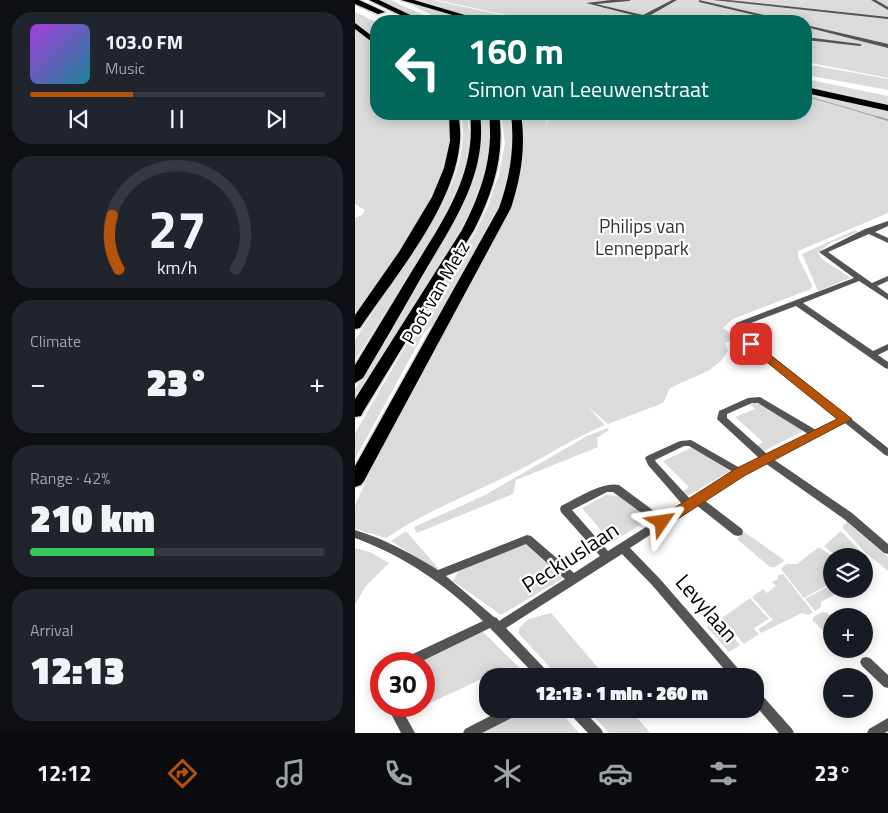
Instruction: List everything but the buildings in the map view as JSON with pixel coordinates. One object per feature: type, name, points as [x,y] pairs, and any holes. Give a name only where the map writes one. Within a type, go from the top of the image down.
[{"type":"highway","points":[[373,0],[406,15]]},
{"type":"highway","points":[[395,0],[429,15]]},
{"type":"highway","points":[[405,0],[459,15]]},
{"type":"highway","points":[[355,1],[386,15]]},
{"type":"highway","points":[[355,10],[370,17]]},
{"type":"highway","points":[[355,25],[370,38]]},
{"type":"highway","points":[[812,89],[888,107]]},
{"type":"highway","points":[[355,325],[435,203],[452,160],[456,137],[455,120]]},
{"type":"highway","name":"Poot van Metz","points":[[355,378],[458,205],[470,174],[477,143],[475,120]]},
{"type":"highway","name":"Poot van Metz","points":[[355,412],[468,230],[481,205],[491,174],[497,143],[495,120]]},
{"type":"highway","name":"Poot van Metz","points":[[355,480],[391,411],[505,208],[518,158],[520,143],[517,120]]},
{"type":"street","points":[[588,3],[593,0]]},
{"type":"street","points":[[588,3],[629,0]]},
{"type":"street","points":[[648,15],[675,0]]},
{"type":"street","points":[[715,0],[888,18]]},
{"type":"street","points":[[873,0],[888,9]]},
{"type":"street","points":[[701,1],[760,15]]},
{"type":"street","points":[[588,3],[636,15]]},
{"type":"street","points":[[812,28],[888,47]]},
{"type":"street","points":[[812,39],[888,47]]},
{"type":"street","points":[[888,223],[823,252],[888,298]]},
{"type":"street","points":[[868,232],[888,241]]},
{"type":"street","points":[[859,278],[739,325],[739,334],[888,454]]},
{"type":"street","points":[[871,286],[888,278]]},
{"type":"street","points":[[798,303],[888,366]]},
{"type":"street","points":[[872,355],[888,348]]},
{"type":"street","points":[[815,434],[760,400],[751,400],[722,413],[722,419],[766,459],[848,516],[888,550]]},
{"type":"street","name":"Peckiuslaan","points":[[431,652],[496,624],[573,579],[740,472],[846,419]]},
{"type":"street","points":[[879,446],[888,441]]},
{"type":"street","points":[[738,532],[693,502],[651,463],[650,458],[683,443],[691,443],[740,472]]},
{"type":"street","points":[[607,557],[565,509],[605,489],[615,488],[662,522]]},
{"type":"street","points":[[355,534],[384,544],[435,576],[496,624],[537,668]]},
{"type":"street","points":[[435,576],[527,539],[573,579]]},
{"type":"street","name":"Levylaan","points":[[622,547],[656,582],[730,668]]},
{"type":"street","points":[[867,662],[888,683]]},
{"type":"street","points":[[764,706],[787,733]]},
{"type":"street","points":[[399,717],[408,733]]},
{"type":"street","points":[[470,733],[499,718]]},
{"type":"street","points":[[582,718],[596,733]]},
{"type":"street","points":[[874,733],[888,724]]},
{"type":"green space","points":[[381,0],[391,0],[423,15],[413,15]]},
{"type":"green space","points":[[408,0],[432,0],[502,15],[464,15]]},
{"type":"green space","points":[[436,0],[888,0],[888,78],[812,63],[812,15],[506,15]]},
{"type":"green space","points":[[406,2],[454,15],[431,15]]},
{"type":"green space","points":[[355,12],[370,19],[370,35],[355,23]]},
{"type":"green space","points":[[355,28],[370,42],[370,120],[451,120],[452,130],[443,177],[435,187],[417,225],[355,316],[355,218],[362,215],[365,210],[355,204]]},
{"type":"green space","points":[[812,65],[888,79],[888,90],[812,76]]},
{"type":"green space","points":[[812,80],[888,96],[888,104],[812,86]]},
{"type":"green space","name":"Philips van Lenneppark","points":[[812,92],[888,110],[888,213],[798,251],[798,257],[812,285],[811,289],[733,319],[723,328],[736,338],[725,343],[728,351],[721,361],[708,371],[670,388],[663,403],[608,424],[587,406],[605,425],[513,473],[433,511],[386,538],[355,529],[355,505],[398,411],[512,206],[518,185],[521,160],[521,120],[548,120],[544,132],[549,120],[812,120]]},
{"type":"green space","points":[[462,120],[468,120],[469,136],[466,157],[461,179],[453,199],[431,239],[355,360],[355,340],[427,229],[448,193],[461,154],[463,134]]},
{"type":"green space","points":[[480,120],[490,120],[492,140],[489,164],[482,188],[472,211],[355,402],[355,389],[463,205],[478,161]]},
{"type":"green space","points":[[502,120],[512,120],[514,142],[511,170],[493,221],[438,319],[424,333],[355,459],[355,433],[434,297],[476,231],[488,206],[499,174],[505,143]]},
{"type":"green space","points":[[855,230],[859,232],[830,243],[818,253],[823,260],[851,278],[818,291],[802,254]]},
{"type":"green space","points":[[750,404],[761,404],[803,431],[764,451],[757,446],[763,442],[735,417],[755,409]]},
{"type":"green space","points":[[608,428],[609,430],[597,438],[598,447],[516,480],[513,494],[417,533],[414,527],[485,495],[587,436]]},
{"type":"green space","points":[[693,447],[730,471],[687,496],[682,492],[689,487],[663,461]]},
{"type":"green space","points":[[606,495],[620,496],[650,519],[604,547],[598,542],[606,536],[582,508]]},
{"type":"green space","points":[[847,522],[888,557],[888,571],[873,559],[873,548],[861,548],[842,527]]},
{"type":"green space","points":[[406,531],[438,568],[436,570],[391,541]]},
{"type":"green space","points":[[841,531],[857,548],[826,548],[824,546]]},
{"type":"green space","points":[[744,532],[784,561],[775,567],[770,567],[737,539]]},
{"type":"green space","points":[[527,543],[565,577],[501,615],[453,581],[459,570]]},
{"type":"green space","points":[[819,547],[823,550],[823,587],[804,598],[781,569],[786,564],[797,564]]},
{"type":"green space","points":[[355,548],[370,552],[389,563],[365,587],[355,605]]},
{"type":"green space","points":[[783,574],[813,612],[809,615],[802,613],[761,633],[758,629],[773,620],[752,597],[763,589],[767,593],[776,586],[772,582],[778,579],[778,575]]},
{"type":"green space","points":[[823,589],[823,598],[828,598],[821,602],[821,607],[815,611],[805,599]]},
{"type":"green space","points":[[750,598],[769,619],[754,628],[759,634],[744,644],[722,618]]},
{"type":"green space","points":[[823,612],[823,630],[813,621],[813,617]]},
{"type":"green space","points":[[551,613],[598,668],[551,668],[519,634],[519,628],[529,619]]},
{"type":"green space","points":[[718,620],[740,645],[729,652],[707,627]]},
{"type":"green space","points":[[482,631],[520,668],[479,668],[479,680],[435,701],[435,653]]},
{"type":"green space","points":[[506,718],[566,718],[579,733],[478,733]]},
{"type":"green space","points":[[595,718],[638,718],[650,733],[609,733]]},
{"type":"waterway","points":[[812,98],[881,118]]},
{"type":"waterway","points":[[877,117],[888,120]]},
{"type":"route","points":[[662,522],[740,472],[846,419],[751,344]]}]
